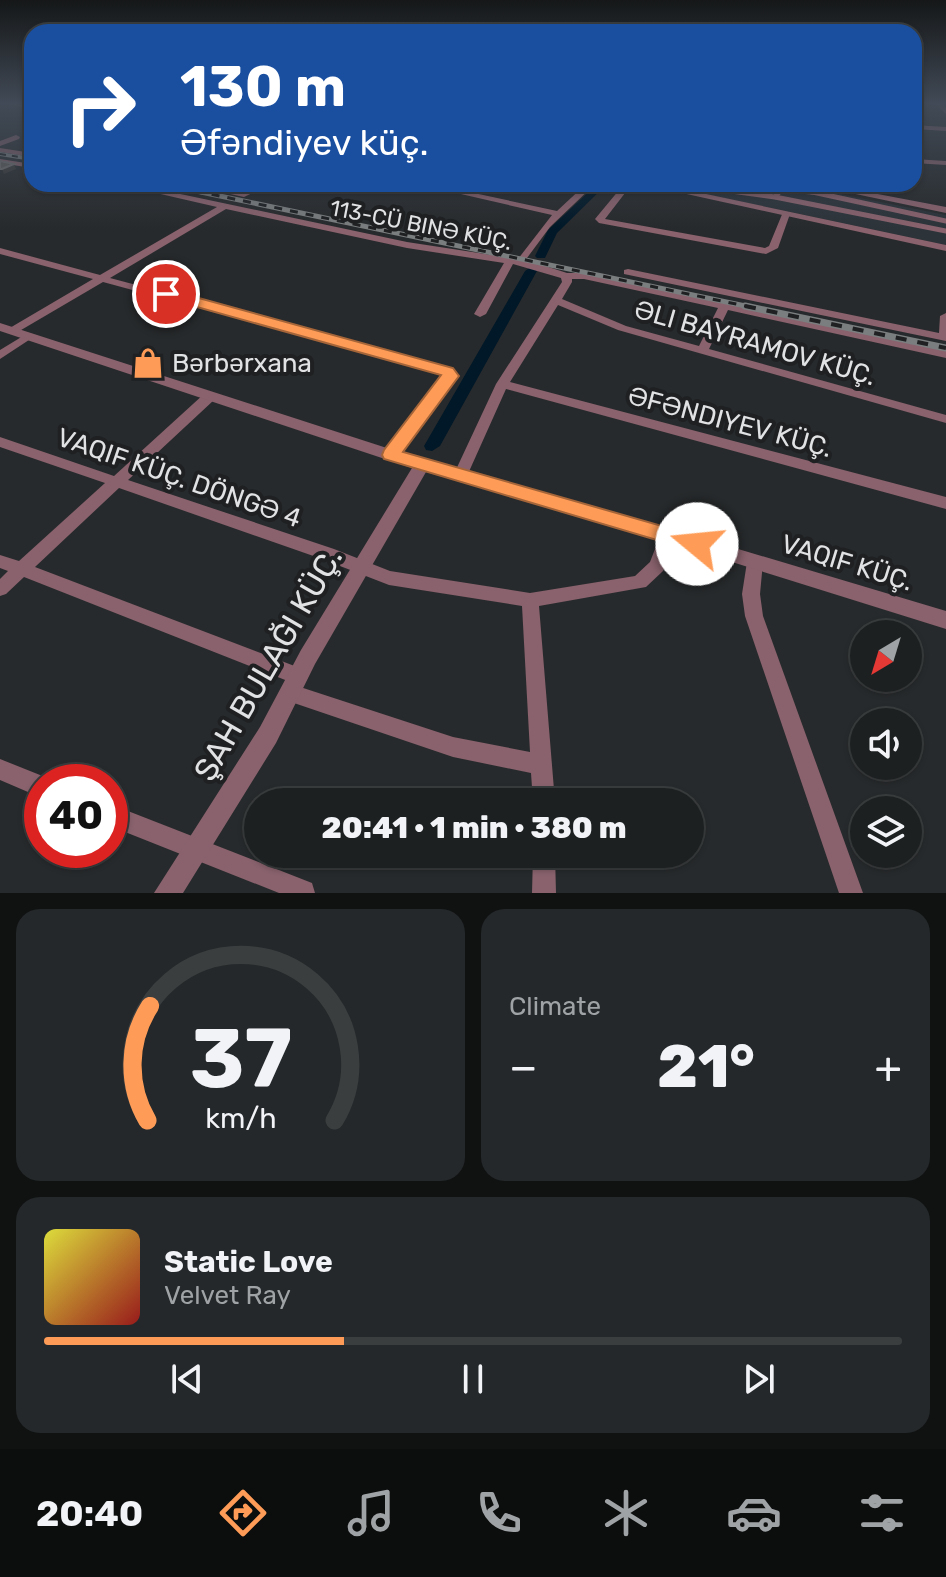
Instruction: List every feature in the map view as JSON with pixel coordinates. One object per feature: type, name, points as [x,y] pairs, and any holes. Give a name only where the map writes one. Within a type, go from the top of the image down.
[{"type":"street","points":[[0,150],[24,154]]},
{"type":"street","points":[[0,161],[24,165]]},
{"type":"street","points":[[922,162],[946,163]]},
{"type":"street","name":"113-CÜ BINƏ KÜÇ.","points":[[159,192],[509,263],[526,263],[566,276]]},
{"type":"street","points":[[458,192],[558,214]]},
{"type":"street","points":[[526,263],[522,258],[526,252],[558,214],[582,192]]},
{"type":"street","points":[[622,192],[600,219],[602,221],[766,251],[773,248],[786,214]]},
{"type":"street","points":[[681,192],[946,248]]},
{"type":"street","points":[[853,192],[946,210]]},
{"type":"street","points":[[0,355],[13,332],[225,206]]},
{"type":"street","points":[[0,251],[106,277],[448,372],[450,376],[391,455]]},
{"type":"street","points":[[480,314],[509,263]]},
{"type":"street","points":[[628,272],[945,338],[946,316]]},
{"type":"street","points":[[460,476],[502,384],[567,282],[566,276],[584,276],[946,354]]},
{"type":"street","name":"ƏLI BAYRAMOV KÜÇ.","points":[[555,300],[607,323],[946,419]]},
{"type":"street","points":[[702,351],[724,308]]},
{"type":"street","name":"VAQIF KÜÇ.","points":[[13,332],[422,465],[668,535],[946,620]]},
{"type":"street","name":"ƏFƏNDIYEV KÜÇ.","points":[[502,384],[780,461],[946,503]]},
{"type":"street","points":[[0,589],[209,397]]},
{"type":"street","name":"VAQIF KÜÇ. DÖNGƏ 4","points":[[0,442],[389,578],[530,600],[640,582],[657,566],[668,535]]},
{"type":"street","points":[[168,893],[268,735],[361,567],[422,465]]},
{"type":"street","points":[[0,561],[453,747],[543,765]]},
{"type":"street","points":[[755,562],[751,594],[754,616],[851,893]]},
{"type":"street","points":[[530,600],[544,788]]},
{"type":"street","points":[[0,769],[24,779]]},
{"type":"street","points":[[128,822],[304,891]]},
{"type":"street","points":[[544,868],[544,893]]},
{"type":"lane","points":[[735,192],[946,231]]},
{"type":"lane","points":[[775,197],[779,192]]},
{"type":"lane","points":[[810,192],[946,221]]},
{"type":"shaded area","points":[[696,192],[830,192],[946,215],[946,245]]},
{"type":"building","points":[[0,161],[14,164],[0,169]]},
{"type":"waterway","points":[[541,256],[552,232],[594,192]]},
{"type":"waterway","points":[[432,446],[531,271]]},
{"type":"railway","points":[[0,154],[24,158]]},
{"type":"railway","points":[[200,192],[205,193]]},
{"type":"railway","points":[[201,192],[755,308]]},
{"type":"railway","points":[[745,306],[946,348]]},
{"type":"place","name":"Bərbərxana","points":[[148,363]]},
{"type":"route","points":[[166,294],[448,372],[450,376],[391,455],[697,544]]}]
